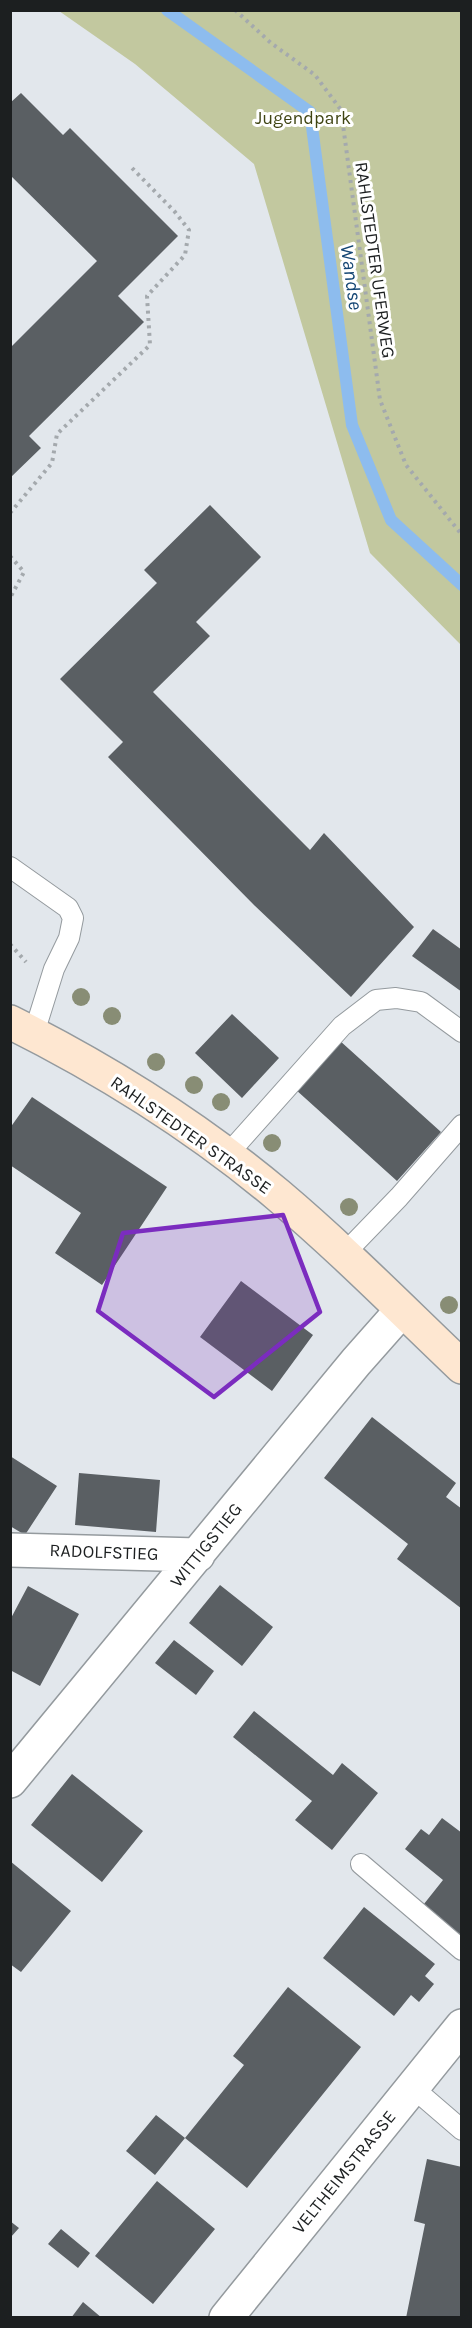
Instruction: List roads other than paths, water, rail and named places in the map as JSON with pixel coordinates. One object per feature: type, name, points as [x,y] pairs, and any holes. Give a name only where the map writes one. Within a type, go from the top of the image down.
[{"type":"main road","name":"RAHLSTEDTER STRASSE","points":[[22,1027],[174,1119],[227,1155],[303,1216],[460,1363]]},
{"type":"street","name":"WITTIGSTIEG","points":[[10,1781],[402,1310]]},
{"type":"street","name":"RADOLFSTIEG","points":[[10,1550],[198,1555]]},
{"type":"street","name":"VELTHEIMSTRASSE","points":[[226,2318],[462,2026]]},
{"type":"lane","points":[[10,867],[68,908],[73,918],[69,938],[22,1027]]},
{"type":"lane","points":[[227,1155],[342,1026],[376,1000],[396,998],[421,1002],[462,1032]]},
{"type":"lane","points":[[343,1255],[399,1197],[462,1125]]},
{"type":"lane","points":[[361,1864],[462,1950]]},
{"type":"lane","points":[[412,2087],[462,2130]]},
{"type":"waterway","name":"Wandse","points":[[167,10],[310,112],[352,425],[391,520],[462,585]]},
{"type":"park label","name":"Jugendpark","points":[[303,118]]}]
